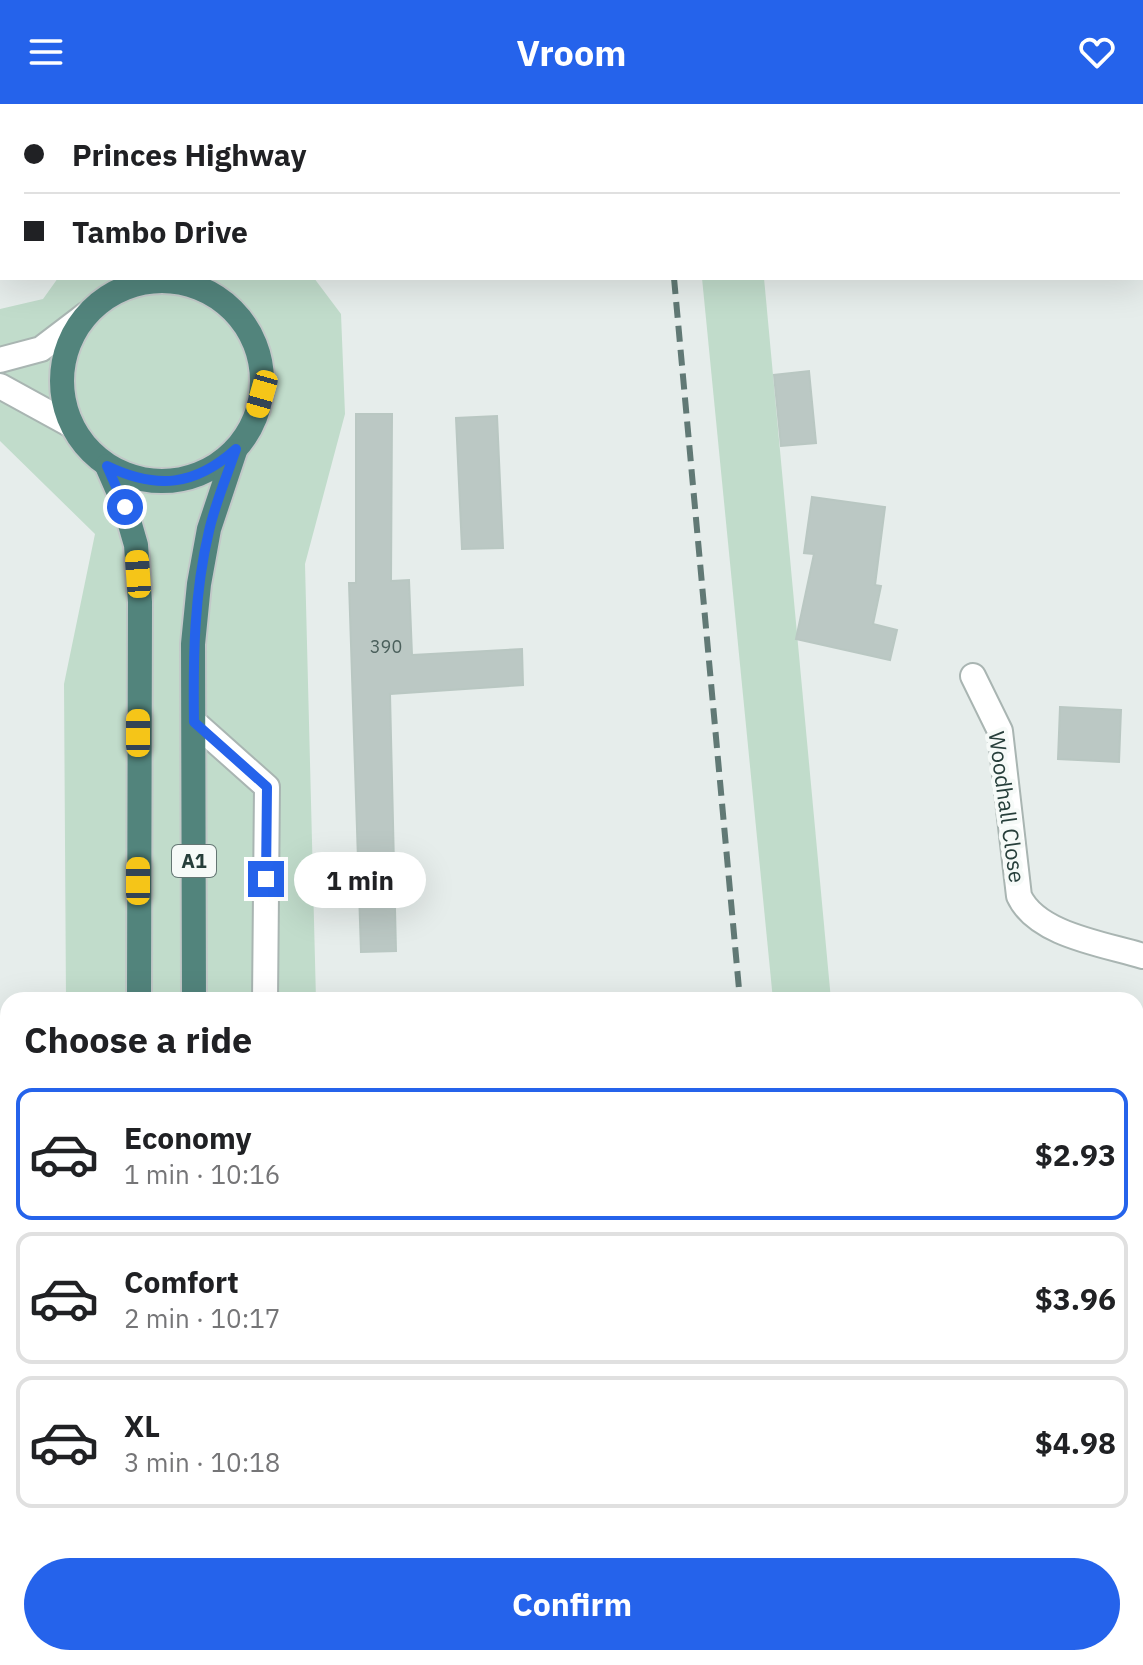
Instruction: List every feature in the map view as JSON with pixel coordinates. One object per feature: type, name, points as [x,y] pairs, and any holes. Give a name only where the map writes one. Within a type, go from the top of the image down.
[{"type":"highway","name":"A1","points":[[105,280],[92,308],[71,339],[62,367],[62,396],[71,425],[86,448],[107,466],[140,479],[175,481],[197,476],[219,465],[236,449],[254,423],[262,394],[261,363],[251,333],[210,280]]},
{"type":"highway","name":"A1","points":[[92,308],[116,291],[156,280],[198,286],[233,309]]},
{"type":"highway","name":"A1","points":[[194,992],[193,644],[209,529],[236,449]]},
{"type":"highway","name":"A1","points":[[107,466],[125,507],[136,545],[140,602],[139,992]]},
{"type":"street","points":[[0,360],[41,349],[92,308]]},
{"type":"street","points":[[0,386],[71,425]]},
{"type":"street","name":"Woodhall Close","points":[[973,676],[1000,731],[1019,896],[1025,909],[1058,930],[1143,956]]},
{"type":"street","points":[[194,722],[267,787],[265,992]]},
{"type":"green space","points":[[57,280],[316,280],[341,314],[345,414],[305,564],[316,992],[66,992],[64,684],[95,534],[0,441],[0,309],[43,299]]},
{"type":"green space","points":[[702,280],[764,280],[830,992],[772,992]]},
{"type":"building","points":[[809,371],[816,443],[781,446],[774,375]]},
{"type":"building","points":[[356,414],[392,414],[391,581],[409,580],[412,655],[522,649],[523,685],[390,694],[396,951],[361,952],[349,583],[356,583]]},
{"type":"building","points":[[497,416],[503,548],[462,549],[456,418]]},
{"type":"building","points":[[812,497],[885,507],[875,585],[881,586],[873,624],[897,630],[890,660],[796,639],[814,554],[804,553]]},
{"type":"building","points":[[1060,707],[1121,710],[1119,762],[1058,759]]},
{"type":"railway","points":[[674,280],[739,992]]},
{"type":"route","points":[[125,507],[107,466],[128,476],[151,481],[175,481],[197,476],[219,465],[236,449],[209,529],[199,584],[193,644],[194,722],[267,787],[266,879]]}]
